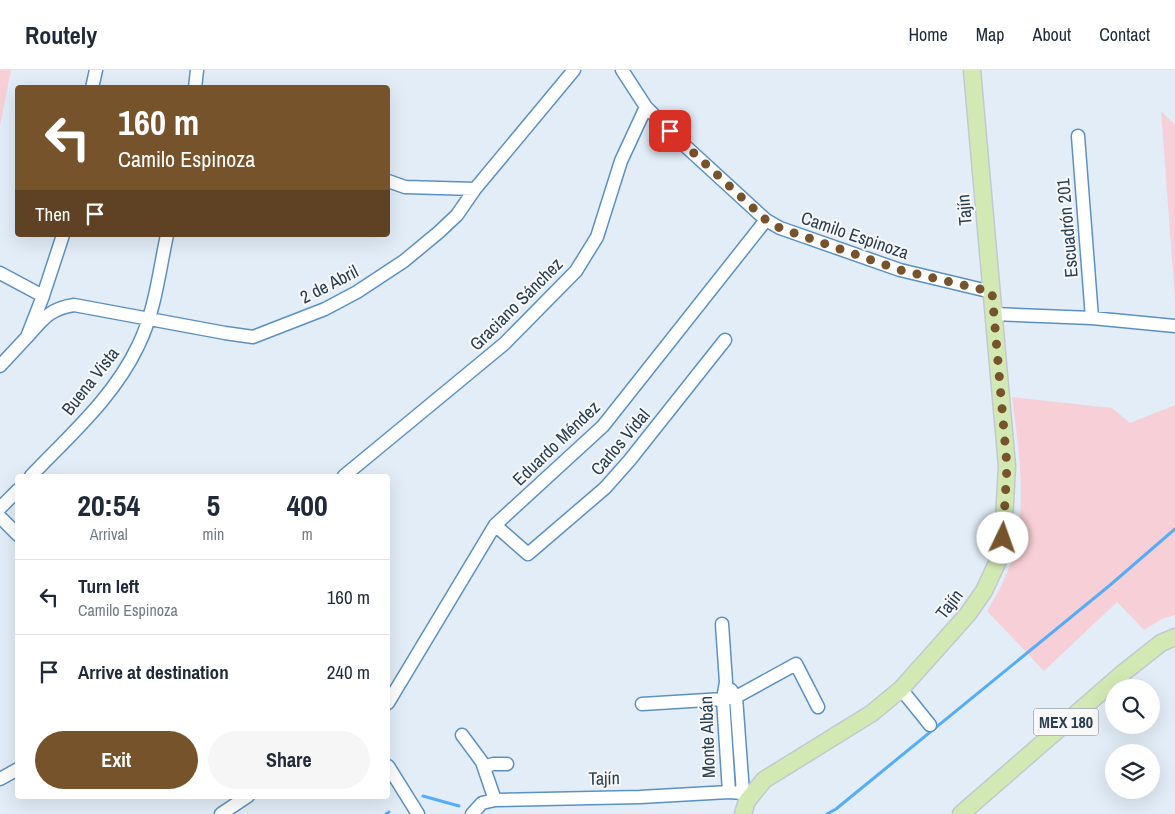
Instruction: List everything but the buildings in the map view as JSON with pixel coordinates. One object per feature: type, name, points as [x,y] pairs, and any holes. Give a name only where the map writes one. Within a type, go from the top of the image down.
[{"type":"main road","name":"Tajín","points":[[744,803],[764,780],[872,713],[901,689],[968,614],[984,591],[996,563],[1003,538],[1007,466],[972,70]]},
{"type":"main road","name":"MEX 180","points":[[962,814],[1123,672],[1162,643],[1175,637]]},
{"type":"street","points":[[93,85],[96,70]]},
{"type":"street","points":[[195,85],[197,70]]},
{"type":"street","name":"2 de Abril","points":[[0,366],[46,316],[59,307],[74,305],[253,337],[325,309],[357,292],[404,261],[457,215],[475,189],[574,70]]},
{"type":"street","name":"Camilo Espinoza","points":[[622,70],[646,107],[682,143],[766,220],[780,228],[900,270],[992,292]]},
{"type":"street","name":"Graciano Sánchez","points":[[346,474],[504,344],[576,271],[597,237],[622,161],[646,107]]},
{"type":"street","name":"Escuadrón 201","points":[[1078,136],[1092,318]]},
{"type":"street","points":[[390,182],[405,187],[475,189]]},
{"type":"street","name":"Eduardo Méndez","points":[[390,700],[495,525],[603,426],[766,220]]},
{"type":"street","points":[[27,337],[43,296],[61,237]]},
{"type":"street","name":"Buena Vista","points":[[33,474],[97,407],[120,376],[138,346],[149,318],[166,237]]},
{"type":"street","points":[[0,273],[43,296]]},
{"type":"street","points":[[993,314],[1092,318],[1175,326]]},
{"type":"street","name":"Carlos Vidal","points":[[495,525],[528,554],[605,488],[629,461],[725,340]]},
{"type":"street","points":[[0,508],[15,493]]},
{"type":"street","points":[[0,517],[15,532]]},
{"type":"street","name":"Monte Albán","points":[[722,624],[726,682],[739,743],[744,803]]},
{"type":"street","points":[[642,704],[729,698],[796,664],[818,707]]},
{"type":"street","points":[[901,689],[930,726]]},
{"type":"street","name":"Monte Albán","points":[[729,698],[726,743],[729,792]]},
{"type":"street","points":[[462,735],[484,767],[495,800]]},
{"type":"street","points":[[726,743],[739,743]]},
{"type":"street","points":[[484,767],[493,764],[507,764]]},
{"type":"street","points":[[390,769],[418,814]]},
{"type":"street","points":[[0,779],[15,771]]},
{"type":"street","name":"Tajín","points":[[472,814],[482,803],[495,800],[640,797],[729,792],[744,803]]},
{"type":"street","points":[[221,814],[244,799]]},
{"type":"shaded area","points":[[0,70],[11,70],[0,126]]},
{"type":"shaded area","points":[[1161,111],[1175,125],[1175,300]]},
{"type":"shaded area","points":[[1012,397],[1112,408],[1130,423],[1175,405],[1175,615],[1162,619],[1144,630],[1117,602],[1044,671],[987,611],[1011,562],[1017,539],[1020,515],[1020,468]]},
{"type":"waterway","points":[[827,814],[836,809],[1109,586],[1175,529]]},
{"type":"waterway","points":[[423,796],[459,806]]},
{"type":"route","points":[[670,131],[766,220],[780,228],[900,270],[992,292],[1007,466],[1003,538]]}]
